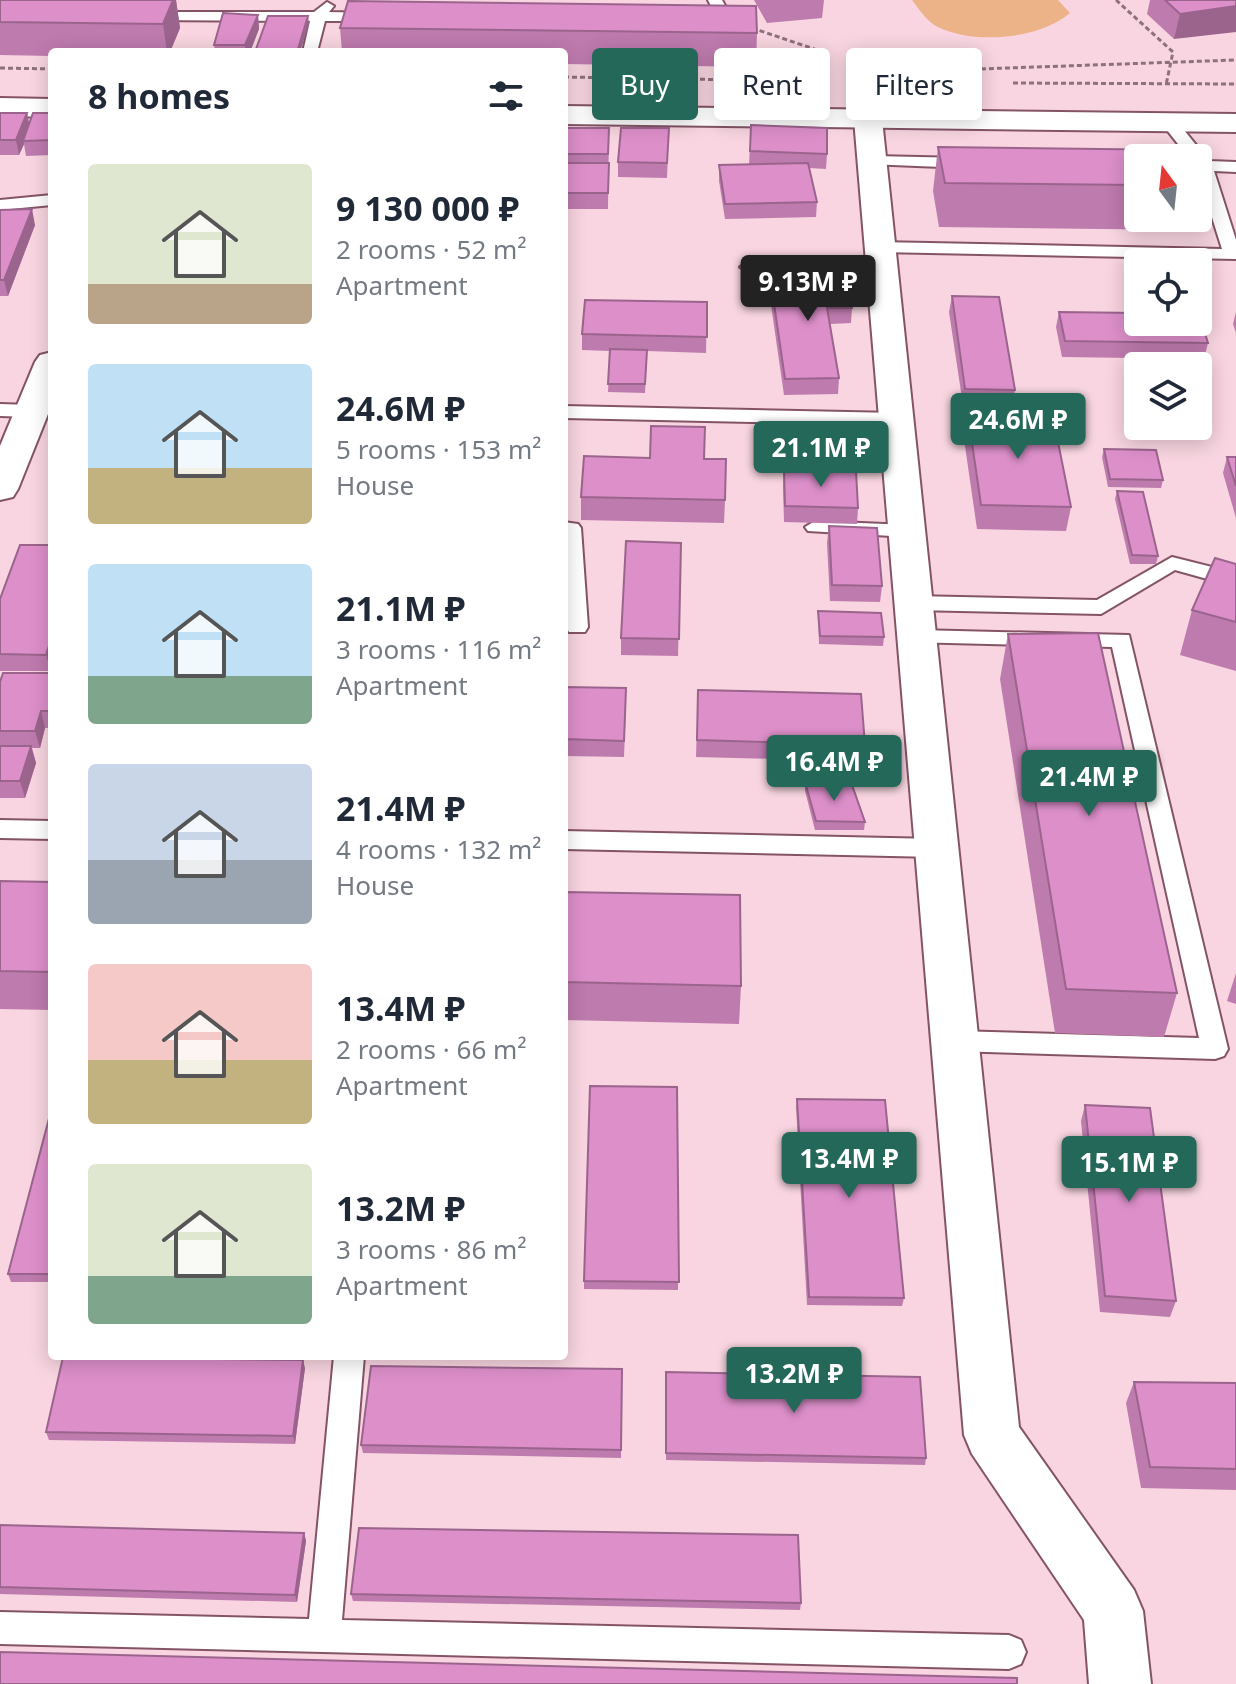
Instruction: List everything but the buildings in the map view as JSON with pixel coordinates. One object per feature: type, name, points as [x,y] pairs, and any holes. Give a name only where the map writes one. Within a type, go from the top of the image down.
[{"type":"street","points":[[568,115],[846,100]]},
{"type":"street","points":[[0,107],[48,108]]},
{"type":"street","points":[[982,108],[1169,122],[1236,123]]},
{"type":"street","points":[[868,120],[992,1435],[1113,1611],[1120,1684]]},
{"type":"street","points":[[0,489],[16,410],[48,367]]},
{"type":"lane","points":[[311,48],[319,16],[332,0]]},
{"type":"lane","points":[[694,20],[726,20],[715,0]]},
{"type":"lane","points":[[137,16],[397,17]]},
{"type":"lane","points":[[904,120],[982,163]]},
{"type":"lane","points":[[1169,122],[1186,144]]},
{"type":"lane","points":[[1212,164],[1236,167]]},
{"type":"lane","points":[[749,267],[880,256],[1234,254],[1212,196]]},
{"type":"lane","points":[[0,205],[48,200]]},
{"type":"lane","points":[[568,412],[897,419]]},
{"type":"lane","points":[[815,527],[908,531]]},
{"type":"lane","points":[[568,528],[571,528],[577,627]]},
{"type":"lane","points":[[916,620],[1101,607],[1172,563],[1236,580]]},
{"type":"lane","points":[[916,620],[1121,640],[1215,1049],[955,1041]]},
{"type":"lane","points":[[0,829],[48,830]]},
{"type":"lane","points":[[568,840],[937,848]]},
{"type":"lane","points":[[324,1636],[349,1360]]},
{"type":"lane","points":[[0,1628],[1009,1652]]},
{"type":"path","points":[[1116,0],[1173,52],[1166,84],[1169,122]]},
{"type":"path","points":[[726,20],[826,53],[821,81],[846,91]]},
{"type":"path","points":[[982,85],[1171,63],[1236,60]]},
{"type":"path","points":[[0,68],[48,69]]},
{"type":"path","points":[[568,77],[714,79]]},
{"type":"path","points":[[1008,83],[1236,84]]},
{"type":"shaded area","points":[[912,0],[1058,0],[1070,13],[1042,29],[1025,34],[970,36],[934,25]]}]
